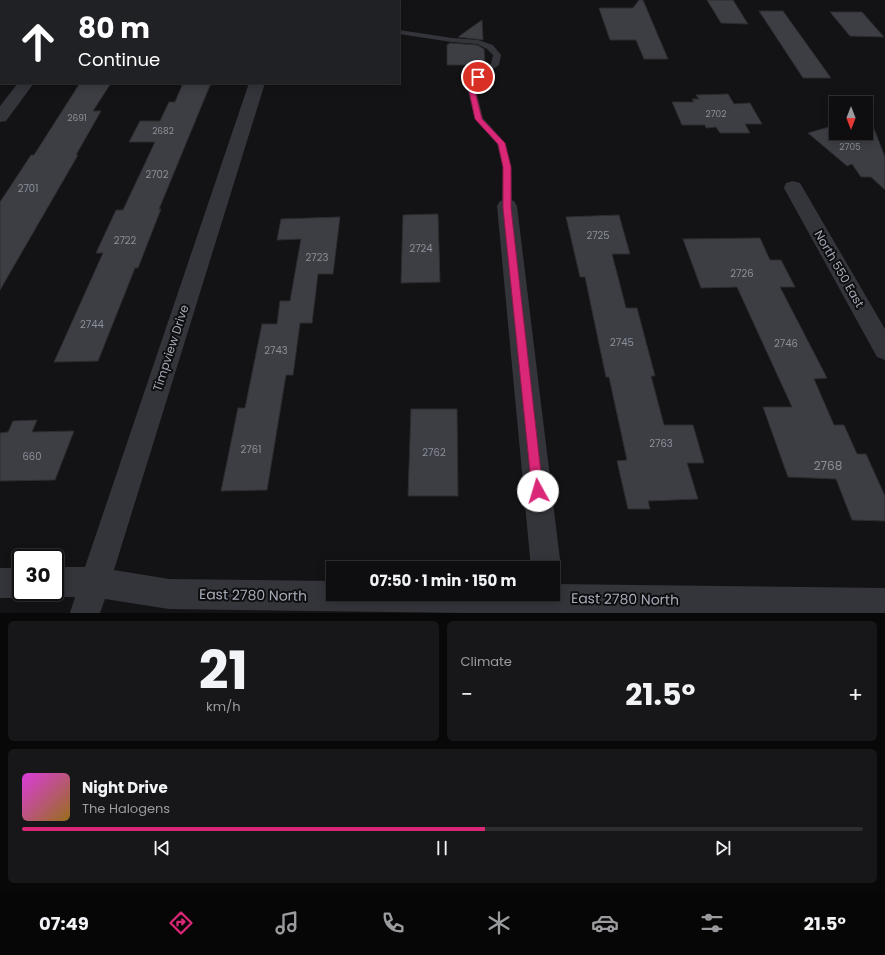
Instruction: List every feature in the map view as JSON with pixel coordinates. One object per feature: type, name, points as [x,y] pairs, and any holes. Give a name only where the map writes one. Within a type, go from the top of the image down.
[{"type":"street","points":[[0,117],[25,84]]},
{"type":"street","name":"Timpview Drive","points":[[85,613],[257,84]]},
{"type":"street","name":"North 550 East","points":[[793,188],[885,350]]},
{"type":"street","points":[[507,206],[545,561]]},
{"type":"street","name":"East 2780 North","points":[[64,582],[96,582],[169,594],[326,595]]},
{"type":"street","points":[[0,583],[12,583]]},
{"type":"street","name":"East 2780 North","points":[[560,596],[885,603]]},
{"type":"lane","points":[[400,32],[452,40],[478,42],[490,47],[497,55],[495,65],[478,77],[472,91],[479,119],[501,143],[507,167],[507,206]]},
{"type":"building","points":[[639,0],[643,0],[668,59],[644,59],[636,40],[610,40],[599,8],[633,8]]},
{"type":"building","points":[[707,0],[733,0],[748,24],[721,23]]},
{"type":"building","points":[[759,11],[783,11],[831,78],[803,78]]},
{"type":"building","points":[[830,12],[862,12],[884,37],[850,36]]},
{"type":"building","points":[[482,20],[483,40],[458,37]]},
{"type":"building","points":[[450,43],[477,45],[484,49],[485,65],[447,65],[447,45]]},
{"type":"building","points":[[79,84],[110,84],[93,111],[101,111],[76,155],[78,155],[0,290],[0,202],[31,155],[34,155]]},
{"type":"building","points":[[183,84],[211,84],[159,209],[161,209],[138,268],[135,268],[98,361],[54,362],[103,253],[96,253],[116,210],[123,210],[155,142],[129,142],[140,121],[160,121],[169,102],[175,102]]},
{"type":"building","points":[[728,94],[734,104],[750,103],[762,124],[745,124],[750,133],[720,133],[716,127],[706,128],[705,125],[682,125],[672,102],[694,102],[692,99],[699,99],[696,95]]},
{"type":"building","points":[[873,126],[885,157],[885,190],[871,177],[861,177],[852,164],[847,166],[808,133],[829,127],[829,140],[873,140]]},
{"type":"building","points":[[438,214],[440,282],[401,283],[403,215]]},
{"type":"building","points":[[619,215],[630,254],[612,254],[626,308],[637,308],[655,376],[651,376],[664,425],[693,425],[704,463],[687,463],[698,499],[648,501],[650,509],[628,509],[617,461],[627,460],[609,377],[606,377],[585,277],[580,277],[566,217]]},
{"type":"building","points":[[340,217],[333,274],[318,274],[312,323],[300,323],[293,375],[286,375],[267,490],[221,491],[238,408],[245,408],[262,324],[277,324],[280,301],[290,301],[301,239],[277,240],[281,219]]},
{"type":"building","points":[[760,238],[770,260],[781,260],[795,287],[780,287],[827,378],[814,379],[834,425],[844,425],[857,454],[866,454],[885,496],[885,521],[852,520],[836,479],[788,477],[763,407],[792,407],[737,287],[701,288],[683,239]]},
{"type":"building","points":[[411,409],[457,409],[458,496],[408,496]]},
{"type":"building","points":[[37,420],[32,432],[74,431],[55,480],[0,481],[0,433],[8,432],[13,421]]},
{"type":"route","points":[[478,77],[472,91],[479,119],[501,143],[507,167],[507,208],[538,491]]}]
